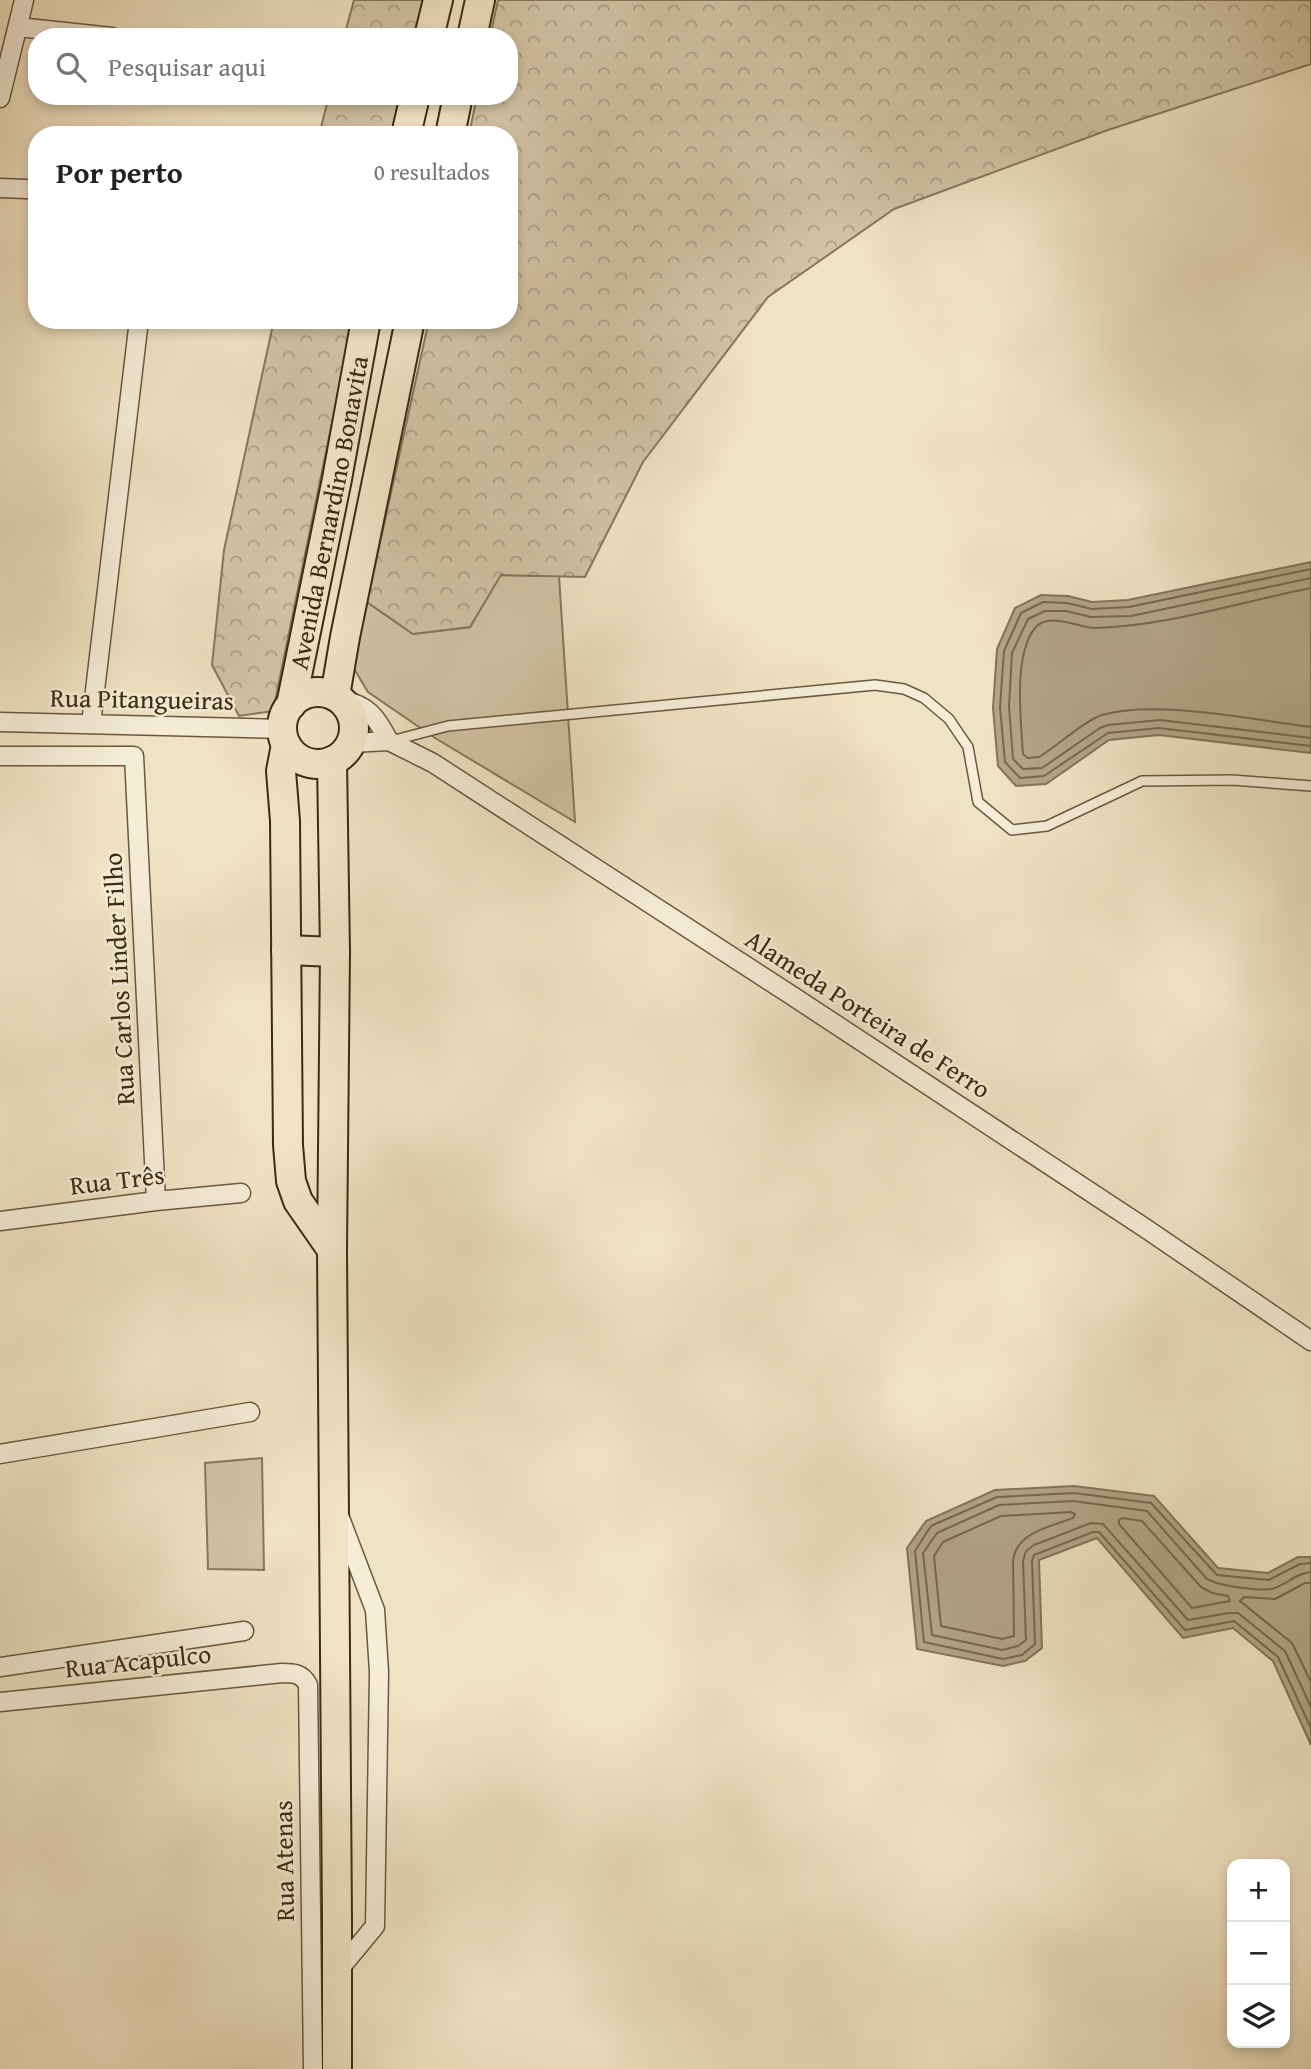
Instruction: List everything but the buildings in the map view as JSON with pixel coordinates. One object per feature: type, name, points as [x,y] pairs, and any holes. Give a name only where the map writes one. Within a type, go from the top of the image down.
[{"type":"main road","points":[[431,28],[438,0]]},
{"type":"main road","points":[[474,28],[480,0]]},
{"type":"main road","points":[[408,126],[413,105]]},
{"type":"main road","points":[[452,126],[456,105]]},
{"type":"main road","name":"Avenida Bernardino Bonavita","points":[[287,726],[364,329]]},
{"type":"main road","name":"Avenida Bernardino Bonavita","points":[[337,698],[345,637],[408,329]]},
{"type":"main road","name":"Avenida Bernardino Bonavita","points":[[287,726],[312,693],[337,698],[352,716],[354,734],[342,752],[335,952],[331,1250],[337,2069]]},
{"type":"main road","points":[[287,726],[291,752],[306,762],[314,764],[342,752]]},
{"type":"main road","points":[[287,726],[281,771],[285,821],[288,1145],[291,1181],[298,1201],[331,1250]]},
{"type":"main road","points":[[286,950],[335,952]]},
{"type":"street","points":[[0,98],[24,0]]},
{"type":"street","points":[[18,27],[28,28]]},
{"type":"street","points":[[0,188],[28,189]]},
{"type":"street","points":[[91,724],[138,329]]},
{"type":"street","name":"Alameda Porteira de Ferro","points":[[337,698],[371,712],[390,741],[481,793],[1145,1228],[1311,1341]]},
{"type":"street","name":"Rua Pitangueiras","points":[[0,722],[287,726]]},
{"type":"street","points":[[342,752],[390,741]]},
{"type":"street","name":"Rua Carlos Linder Filho","points":[[0,756],[134,756],[156,1200]]},
{"type":"street","name":"Rua Três","points":[[0,1221],[156,1200],[241,1193]]},
{"type":"street","points":[[0,1454],[250,1412]]},
{"type":"street","points":[[334,1502],[375,1610],[379,1672],[375,1926],[337,1972]]},
{"type":"street","points":[[0,1667],[244,1631]]},
{"type":"street","name":"Rua Acapulco","points":[[0,1702],[282,1673]]},
{"type":"street","name":"Rua Atenas","points":[[282,1673],[301,1675],[308,1685],[313,2069]]},
{"type":"lane","points":[[390,741],[448,726],[875,685],[904,689],[924,698],[949,719],[968,747],[978,802],[1012,830],[1047,826],[1142,781],[1232,780],[1311,786]]},
{"type":"green space","points":[[354,0],[423,0],[416,28],[346,28]]},
{"type":"green space","points":[[498,0],[1311,0],[1311,64],[1108,130],[894,209],[768,297],[643,462],[585,577],[501,575],[470,627],[413,634],[367,602],[427,329],[518,329],[518,126],[471,126],[475,105],[518,105],[518,28],[492,28]]},
{"type":"green space","points":[[327,105],[398,105],[393,126],[321,126]]},
{"type":"green space","points":[[272,329],[351,329],[273,711],[239,716],[212,665],[224,550]]},
{"type":"green space","points":[[500,575],[559,576],[575,822],[435,738],[368,692],[353,667],[367,602],[413,634],[470,627]]},
{"type":"green space","points":[[262,1458],[264,1570],[208,1569],[205,1463]]},
{"type":"water","points":[[1311,562],[1311,753],[1159,735],[1109,740],[1046,784],[1016,786],[998,766],[993,708],[997,649],[1015,608],[1041,595],[1068,596],[1092,602],[1128,600]]},
{"type":"water","points":[[1074,1486],[1154,1496],[1218,1568],[1268,1573],[1298,1557],[1311,1557],[1311,1745],[1273,1661],[1233,1628],[1183,1638],[1097,1538],[1039,1560],[1042,1648],[1025,1661],[1003,1666],[917,1649],[907,1548],[926,1521],[995,1490]]}]
